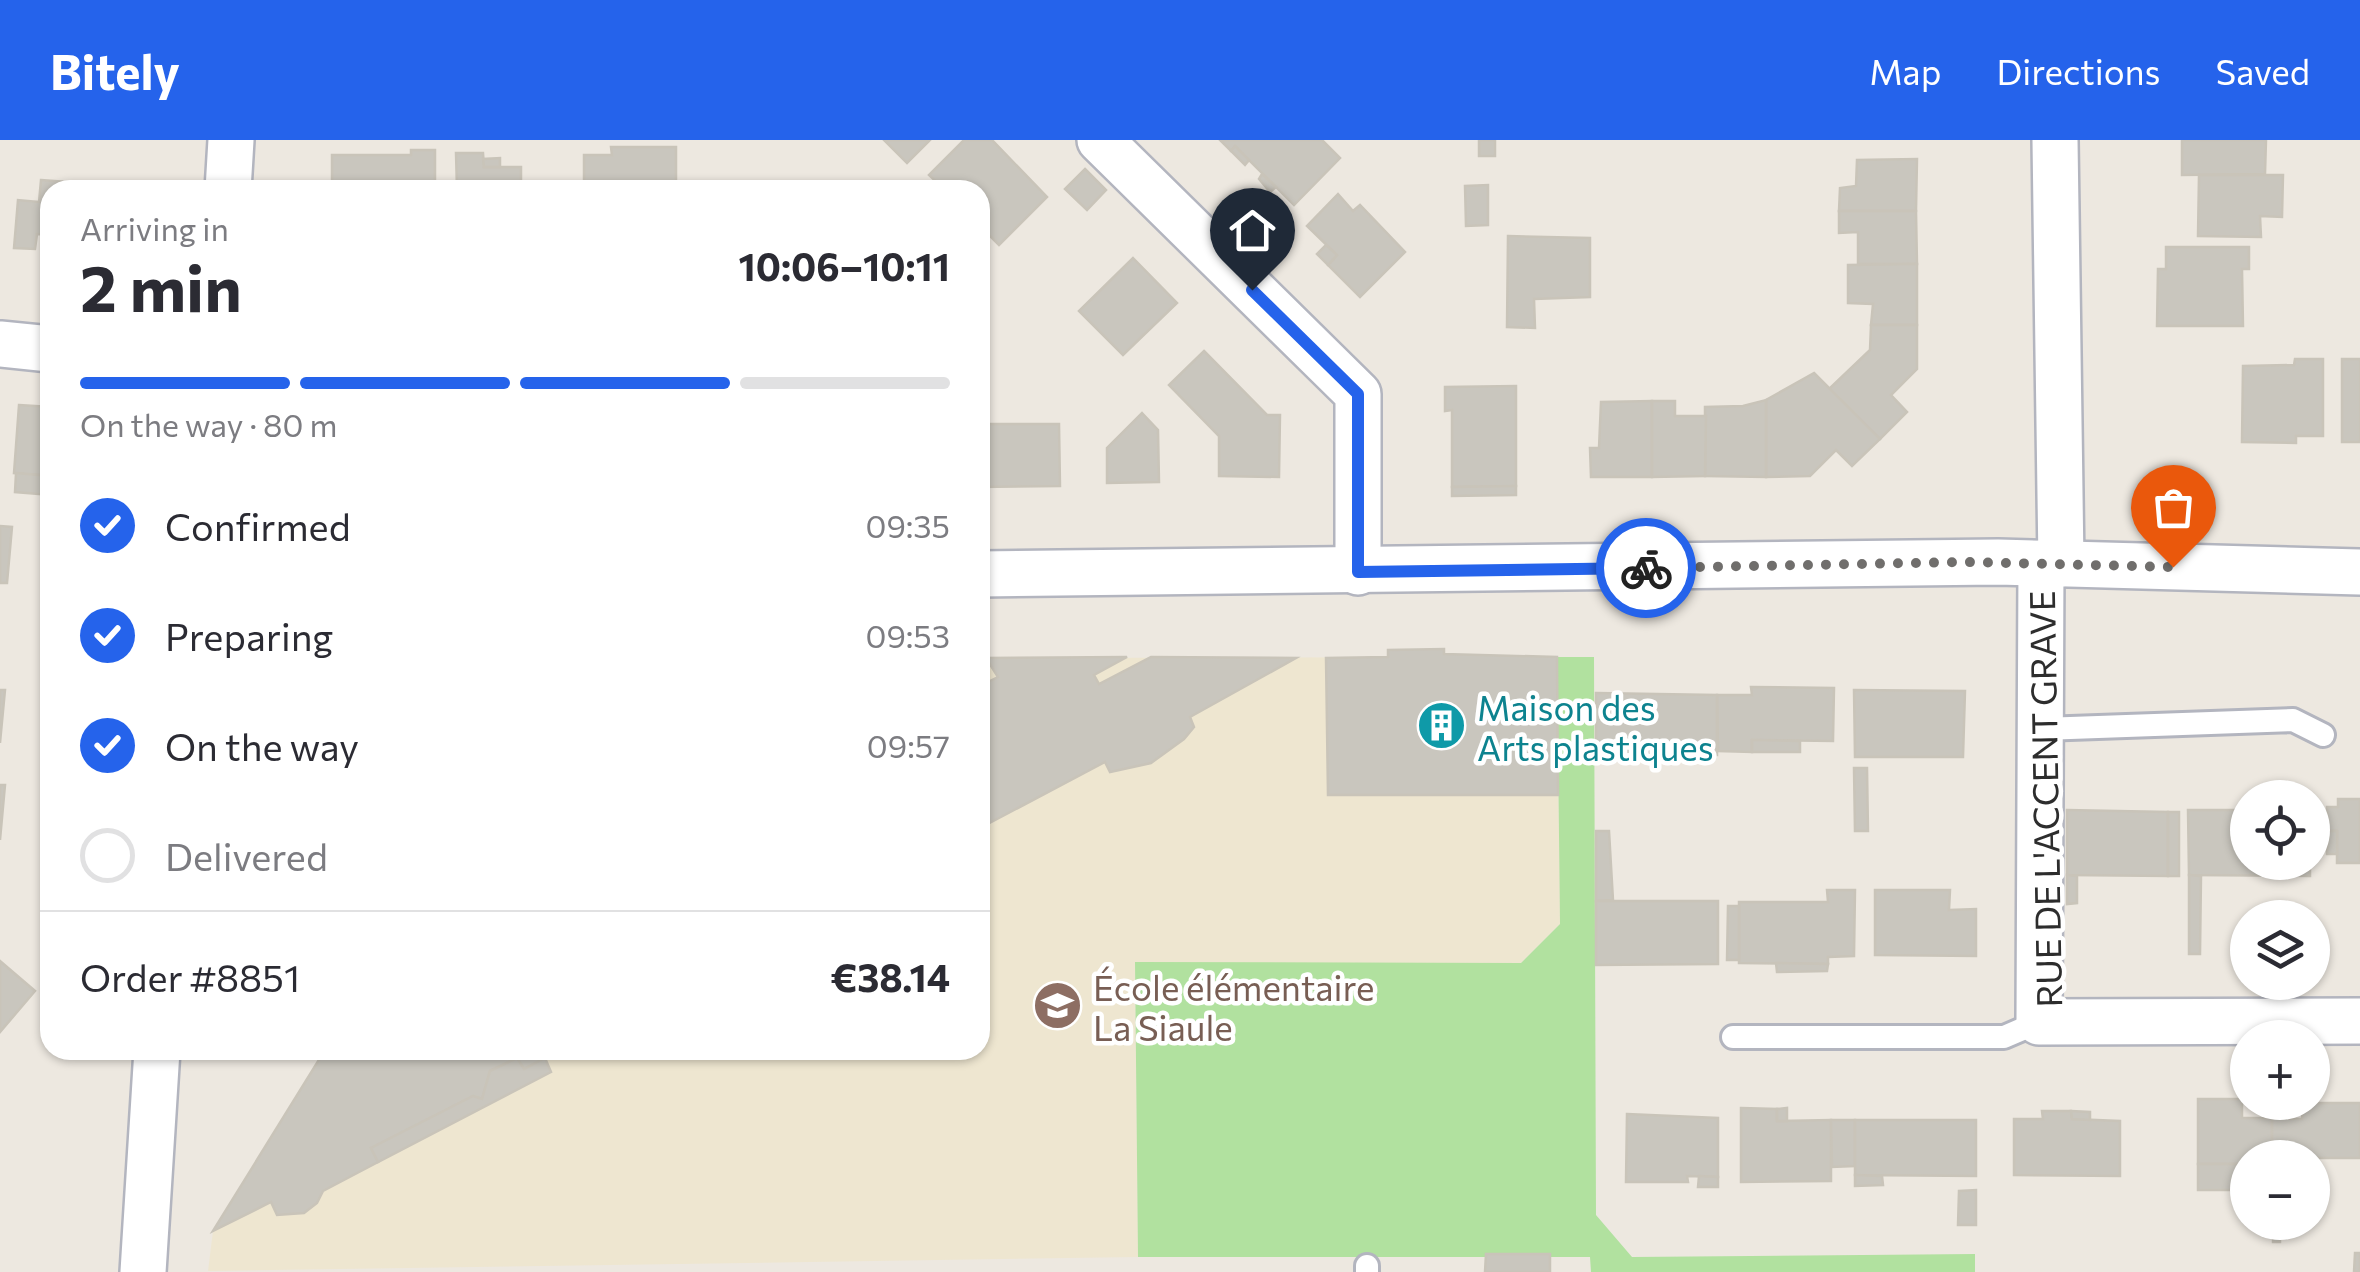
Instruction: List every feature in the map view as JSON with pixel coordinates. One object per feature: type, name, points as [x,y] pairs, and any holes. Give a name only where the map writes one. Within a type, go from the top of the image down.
[{"type":"street","points":[[229,180],[231,140]]},
{"type":"street","name":"RUE DE L'ACCENT GRAVE","points":[[2055,140],[2051,564],[2042,729],[2039,1022],[2360,1021]]},
{"type":"street","points":[[1126,149],[1358,394],[1358,572]]},
{"type":"street","points":[[0,344],[40,347]]},
{"type":"street","points":[[990,574],[2051,564],[2360,572]]},
{"type":"street","points":[[143,1272],[156,1060]]},
{"type":"lane","points":[[2042,729],[2293,720],[2322,736]]},
{"type":"lane","points":[[1734,1037],[2004,1037],[2039,1022]]},
{"type":"shaded area","name":"École élémentaire La Siaule","points":[[1557,657],[1560,924],[1521,963],[1135,963],[1138,1257],[208,1271],[213,1231],[319,1060],[990,1060],[990,658]]},
{"type":"green space","points":[[1557,657],[1594,657],[1596,1215],[1632,1257],[1975,1254],[1975,1272],[1591,1272],[1590,1257],[1138,1257],[1135,962],[1521,963],[1560,924]]},
{"type":"building","points":[[884,140],[930,140],[907,163]]},
{"type":"building","points":[[964,140],[992,140],[1047,197],[999,245],[990,236],[990,180],[934,180],[929,175]]},
{"type":"building","points":[[1220,140],[1322,140],[1340,158],[1294,205],[1235,146],[1231,151]]},
{"type":"building","points":[[1479,140],[1495,140],[1495,156],[1479,156]]},
{"type":"building","points":[[2182,140],[2266,140],[2265,174],[2182,175]]},
{"type":"building","points":[[1235,146],[1249,160],[1245,165],[1231,151]]},
{"type":"building","points":[[611,147],[676,147],[676,180],[584,180],[584,155],[612,155]]},
{"type":"building","points":[[411,150],[435,150],[435,180],[332,180],[332,155],[411,155]]},
{"type":"building","points":[[456,153],[483,153],[484,167],[521,167],[521,180],[457,180]]},
{"type":"building","points":[[500,158],[500,167],[484,167],[483,159]]},
{"type":"building","points":[[1917,159],[1916,211],[1839,211],[1840,188],[1856,186],[1857,160]]},
{"type":"building","points":[[1085,169],[1106,190],[1087,210],[1065,189]]},
{"type":"building","points":[[1262,174],[1276,187],[1270,192],[1259,179]]},
{"type":"building","points":[[2199,175],[2283,175],[2282,217],[2260,216],[2261,237],[2198,236]]},
{"type":"building","points":[[1488,185],[1488,225],[1466,226],[1465,186]]},
{"type":"building","points":[[40,191],[40,234],[35,249],[14,248],[18,200],[39,202]]},
{"type":"building","points":[[1338,194],[1353,211],[1360,205],[1405,252],[1360,297],[1328,265],[1337,255],[1307,226]]},
{"type":"building","points":[[1839,211],[1916,211],[1917,264],[1858,264],[1858,232],[1839,233]]},
{"type":"building","points":[[1508,236],[1590,238],[1590,297],[1534,299],[1535,328],[1507,327]]},
{"type":"building","points":[[1326,245],[1337,255],[1328,265],[1317,254]]},
{"type":"building","points":[[2166,247],[2249,247],[2249,269],[2242,269],[2243,326],[2157,326],[2158,269],[2166,269]]},
{"type":"building","points":[[1133,258],[1177,303],[1123,355],[1079,311]]},
{"type":"building","points":[[1917,264],[1917,325],[1871,325],[1873,304],[1848,303],[1848,265]]},
{"type":"building","points":[[1871,325],[1917,325],[1917,369],[1891,395],[1907,412],[1880,439],[1829,389],[1870,350]]},
{"type":"building","points":[[1204,351],[1267,415],[1280,415],[1279,477],[1219,476],[1219,436],[1169,385]]},
{"type":"building","points":[[2295,359],[2323,359],[2323,436],[2296,436],[2296,443],[2242,442],[2243,366],[2294,365]]},
{"type":"building","points":[[2342,359],[2360,359],[2360,442],[2342,442]]},
{"type":"building","points":[[1814,373],[1880,439],[1852,466],[1836,450],[1810,476],[1766,477],[1766,400]]},
{"type":"building","points":[[1516,386],[1516,486],[1452,487],[1452,410],[1445,411],[1445,387]]},
{"type":"building","points":[[1766,400],[1766,477],[1705,476],[1705,407],[1743,406]]},
{"type":"building","points":[[1652,401],[1652,477],[1591,477],[1590,448],[1599,448],[1601,402]]},
{"type":"building","points":[[1652,401],[1675,401],[1675,416],[1706,416],[1705,476],[1652,477]]},
{"type":"building","points":[[19,405],[40,406],[40,475],[14,473]]},
{"type":"building","points":[[1142,413],[1158,430],[1159,482],[1107,483],[1107,448]]},
{"type":"building","points":[[990,424],[1059,424],[1060,486],[990,487]]},
{"type":"building","points":[[16,473],[40,475],[40,494],[15,492]]},
{"type":"building","points":[[1516,486],[1516,495],[1452,496],[1452,487]]},
{"type":"building","points":[[0,526],[12,527],[7,583],[0,583]]},
{"type":"building","name":"Maison des Arts plastiques","points":[[1444,649],[1444,654],[1557,657],[1558,795],[1328,795],[1326,658],[1388,657],[1388,650]]},
{"type":"building","points":[[1127,657],[1094,675],[1099,684],[1151,657],[1296,658],[1190,717],[1194,727],[1184,739],[1151,763],[1110,772],[1105,762],[990,823],[990,681],[998,677],[990,658]]},
{"type":"building","points":[[1751,687],[1834,688],[1833,741],[1752,740],[1752,752],[1718,751],[1717,695],[1752,695]]},
{"type":"building","points":[[0,690],[5,690],[0,743]]},
{"type":"building","points":[[1854,690],[1965,691],[1963,757],[1855,757]]},
{"type":"building","points":[[1596,693],[1717,695],[1717,755],[1596,754]]},
{"type":"building","points":[[1752,740],[1800,741],[1800,752],[1752,752]]},
{"type":"building","points":[[1854,768],[1867,768],[1868,831],[1855,831]]},
{"type":"building","points":[[0,785],[5,785],[0,840]]},
{"type":"building","points":[[2338,799],[2360,799],[2360,863],[2337,863],[2337,831],[2330,831],[2330,807],[2338,807]]},
{"type":"building","points":[[2067,810],[2168,812],[2168,876],[2067,875]]},
{"type":"building","points":[[2188,810],[2230,810],[2230,875],[2189,875]]},
{"type":"building","points":[[2168,812],[2179,812],[2179,876],[2168,876]]},
{"type":"building","points":[[1596,831],[1609,831],[1613,900],[1596,901]]},
{"type":"building","points":[[2330,831],[2337,831],[2337,854],[2330,854]]},
{"type":"building","points":[[2067,875],[2077,876],[2077,903],[2067,904]]},
{"type":"building","points":[[2189,875],[2201,876],[2200,954],[2189,954]]},
{"type":"building","points":[[1827,890],[1855,890],[1854,956],[1828,957],[1828,964],[1739,963],[1739,902],[1828,902]]},
{"type":"building","points":[[1875,890],[1950,890],[1949,910],[1976,909],[1976,956],[1875,955]]},
{"type":"building","points":[[1596,901],[1718,901],[1718,964],[1596,965]]},
{"type":"building","points":[[1728,906],[1739,906],[1739,960],[1727,960]]},
{"type":"building","points":[[0,961],[35,991],[0,1032]]},
{"type":"building","points":[[1776,963],[1828,964],[1827,971],[1777,972]]},
{"type":"building","points":[[319,1060],[513,1060],[490,1071],[482,1099],[473,1096],[371,1148],[378,1162],[323,1191],[317,1203],[304,1213],[277,1215],[271,1202],[213,1231]]},
{"type":"building","points":[[513,1060],[518,1060],[524,1069],[546,1060],[551,1072],[378,1162],[371,1148],[473,1096],[482,1099],[490,1071]]},
{"type":"building","points":[[518,1060],[542,1060],[524,1069]]},
{"type":"building","points":[[2198,1099],[2230,1099],[2230,1120],[2272,1120],[2272,1140],[2230,1140],[2230,1164],[2198,1164]]},
{"type":"building","points":[[2330,1103],[2360,1103],[2360,1158],[2330,1158],[2330,1140],[2272,1140],[2272,1120],[2330,1120]]},
{"type":"building","points":[[1741,1108],[1777,1109],[1777,1121],[1831,1120],[1831,1181],[1741,1182]]},
{"type":"building","points":[[1787,1108],[1787,1121],[1777,1121],[1777,1109]]},
{"type":"building","points":[[2042,1111],[2071,1111],[2072,1119],[2120,1121],[2120,1176],[2014,1175],[2014,1119],[2043,1119]]},
{"type":"building","points":[[2071,1111],[2090,1112],[2090,1120],[2072,1119]]},
{"type":"building","points":[[1627,1114],[1718,1118],[1718,1177],[1687,1176],[1688,1182],[1626,1182]]},
{"type":"building","points":[[1831,1120],[1855,1120],[1855,1166],[1832,1167]]},
{"type":"building","points":[[1855,1120],[1976,1120],[1976,1176],[1855,1175]]},
{"type":"building","points":[[2198,1164],[2230,1164],[2230,1190],[2198,1190]]},
{"type":"building","points":[[1855,1175],[1882,1176],[1883,1185],[1855,1186]]},
{"type":"building","points":[[1699,1176],[1718,1177],[1718,1187],[1698,1187]]},
{"type":"building","points":[[1976,1190],[1976,1225],[1958,1225],[1959,1191]]},
{"type":"building","points":[[2355,1253],[2360,1253],[2360,1272],[2354,1272]]},
{"type":"building","points":[[1486,1254],[1550,1254],[1550,1272],[1485,1272]]},
{"type":"way so far","points":[[1646,568],[1966,562],[2173,567]]},
{"type":"place","name":"Maison des Arts plastiques","points":[[1442,726]]},
{"type":"place","name":"École élémentaire La Siaule","points":[[1058,1006]]},
{"type":"route","points":[[1252,290],[1358,394],[1358,572],[1646,568]]}]
